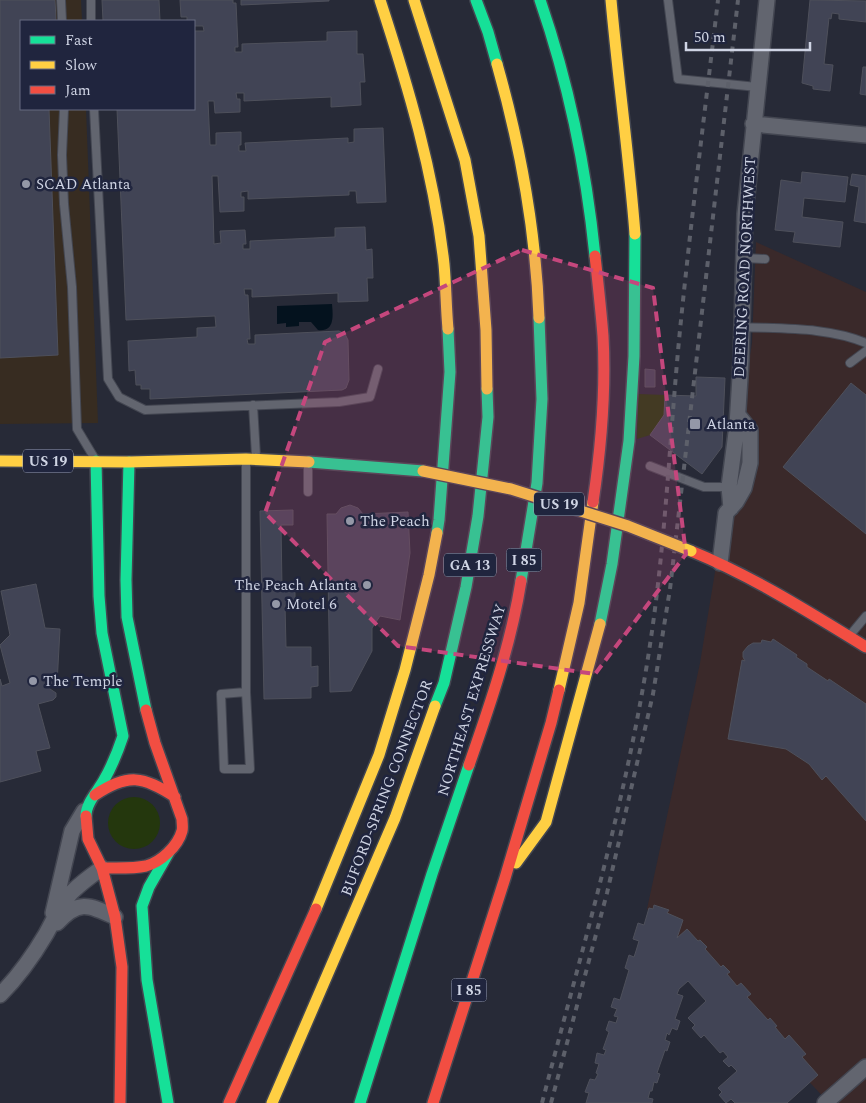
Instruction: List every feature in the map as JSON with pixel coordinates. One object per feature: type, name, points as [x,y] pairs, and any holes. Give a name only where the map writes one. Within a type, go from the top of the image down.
[{"type":"main road","name":"BUFORD-SPRING CONNECTOR","points":[[229,1103],[320,899],[379,755],[406,670],[429,575],[439,520],[450,372],[444,264],[432,186],[410,93],[380,0]]},
{"type":"main road","name":"BUFORD-SPRING CONNECTOR","points":[[272,1103],[395,818],[444,683],[466,587],[478,516],[488,417],[486,330],[479,236],[465,160],[414,0]]},
{"type":"main road","name":"NORTHEAST EXPRESSWAY","points":[[360,1103],[432,874],[488,710],[515,618],[537,483],[542,380],[538,292],[524,179],[508,102],[488,32],[476,0]]},
{"type":"main road","name":"I 85","points":[[433,1103],[505,878],[551,722],[579,603],[597,475],[603,392],[602,328],[589,197],[576,124],[553,37],[540,0]]},
{"type":"main road","points":[[505,878],[546,822],[605,604],[629,441],[634,356],[635,240],[630,168],[619,86],[611,0]]},
{"type":"main road","name":"US 19","points":[[0,462],[129,462],[251,459],[308,462],[423,472],[511,489],[628,526],[720,563],[849,636],[866,648]]},
{"type":"main road","points":[[96,461],[99,596],[102,633],[123,736],[120,749],[92,800],[86,826],[102,868],[115,916],[122,967],[120,1103]]},
{"type":"main road","points":[[129,462],[127,617],[150,727],[182,819],[182,831],[149,887],[142,906],[147,980],[168,1103]]},
{"type":"main road","points":[[92,800],[114,783],[126,779],[140,779],[152,782],[175,797]]},
{"type":"main road","points":[[102,868],[146,866],[169,852]]},
{"type":"street","name":"DEERING ROAD NORTHWEST","points":[[730,508],[729,487],[738,415],[745,214],[767,0]]},
{"type":"street","points":[[753,124],[866,135]]},
{"type":"street","name":"DEERING ROAD NORTHWEST","points":[[720,563],[726,513],[736,502],[744,488],[750,463],[750,430],[738,415]]},
{"type":"street","points":[[45,935],[54,908],[72,831],[92,800]]},
{"type":"street","points":[[0,995],[13,982],[72,892],[102,868]]},
{"type":"street","points":[[45,935],[66,914],[75,908],[94,908],[115,916]]},
{"type":"street","points":[[825,1103],[866,1067]]},
{"type":"lane","points":[[61,0],[62,20]]},
{"type":"lane","points":[[91,0],[91,20]]},
{"type":"lane","points":[[668,0],[678,80],[757,87]]},
{"type":"lane","points":[[64,110],[62,155],[64,204],[72,287],[77,429],[96,461]]},
{"type":"lane","points":[[94,110],[108,378],[120,397],[145,410],[338,402],[370,397],[378,369]]},
{"type":"lane","points":[[744,258],[765,259]]},
{"type":"lane","points":[[742,327],[814,331],[852,337],[866,343]]},
{"type":"lane","points":[[850,363],[866,351]]},
{"type":"lane","points":[[246,692],[221,694],[224,768],[250,769],[246,692],[252,405]]},
{"type":"lane","points":[[308,462],[308,492]]},
{"type":"lane","points":[[650,466],[704,487],[729,487]]},
{"type":"lane","points":[[849,636],[866,616]]},
{"type":"highlighted area","points":[[522,250],[653,288],[686,554],[595,674],[398,646],[265,513],[325,342]]},
{"type":"shaded area","points":[[0,0],[81,0],[82,20],[20,20],[20,110],[86,110],[98,423],[0,424]]},
{"type":"shaded area","points":[[756,242],[866,292],[866,1103],[829,1103],[647,909],[700,663],[729,487],[752,343]]},
{"type":"green space","points":[[638,394],[665,395],[664,415],[650,435],[637,439]]},
{"type":"green space","points":[[129,797],[139,797],[153,804],[160,818],[160,828],[153,842],[139,849],[129,849],[119,845],[112,838],[108,828],[108,818],[112,808],[119,801]]},
{"type":"water","points":[[332,304],[332,322],[324,330],[318,330],[311,322],[299,322],[299,326],[286,327],[286,323],[277,324],[277,306]]},
{"type":"building","name":"SCAD Atlanta","points":[[0,0],[55,0],[56,20],[20,20],[20,110],[49,110],[58,355],[0,358]]},
{"type":"building","points":[[102,0],[159,0],[160,20],[103,20]]},
{"type":"building","points":[[180,0],[233,0],[233,3],[236,3],[238,47],[235,47],[235,52],[242,52],[242,44],[327,41],[327,32],[357,31],[357,54],[363,54],[365,82],[360,82],[361,105],[331,107],[331,97],[244,101],[244,93],[236,93],[237,99],[240,99],[240,112],[215,113],[214,101],[208,101],[210,145],[216,145],[216,133],[241,132],[239,151],[246,151],[245,143],[348,138],[348,143],[354,142],[354,129],[383,128],[386,202],[357,203],[356,191],[349,191],[349,195],[248,199],[248,191],[241,192],[241,197],[244,197],[244,211],[220,212],[218,176],[212,176],[214,244],[221,243],[220,231],[245,230],[246,244],[243,244],[243,249],[250,249],[250,241],[335,237],[335,228],[365,227],[366,250],[372,249],[373,278],[367,278],[368,301],[338,302],[338,293],[252,297],[252,289],[244,289],[245,295],[248,295],[250,339],[247,339],[248,344],[255,344],[255,335],[339,331],[345,334],[348,340],[349,380],[346,388],[342,390],[150,399],[150,389],[141,389],[141,385],[136,385],[135,370],[129,371],[128,341],[197,337],[197,328],[216,327],[215,316],[126,320],[117,110],[195,110],[195,31],[204,31],[203,26],[195,26],[195,20],[187,20],[187,17],[181,17]]},
{"type":"building","points":[[241,0],[329,0],[329,1],[241,5]]},
{"type":"building","points":[[810,0],[866,1],[866,22],[839,19],[839,14],[832,13],[831,19],[829,18],[824,64],[833,65],[830,91],[813,89],[813,86],[802,83]]},
{"type":"building","points":[[863,67],[866,67],[866,95],[860,94]]},
{"type":"building","points":[[802,172],[848,177],[845,202],[804,198],[802,217],[843,222],[840,247],[793,242],[795,232],[775,230],[781,180],[801,183]]},
{"type":"building","points":[[852,174],[866,176],[866,223],[854,221],[859,187],[850,185]]},
{"type":"building","points":[[645,369],[655,370],[655,387],[645,387]]},
{"type":"building","points":[[696,377],[725,378],[722,447],[702,474],[650,435],[664,415],[665,395],[696,396]]},
{"type":"building","points":[[851,383],[866,395],[866,534],[783,467]]},
{"type":"building","name":"The Peach Atlanta","points":[[350,505],[358,508],[363,514],[408,512],[410,553],[400,620],[380,616],[372,628],[372,651],[351,691],[330,692],[327,514],[336,514],[341,508]]},
{"type":"building","name":"Motel 6","points":[[293,510],[293,525],[281,525],[282,588],[295,588],[295,602],[285,605],[286,647],[311,647],[311,667],[318,666],[318,686],[311,687],[311,698],[264,699],[260,511]]},
{"type":"building","name":"The Temple","points":[[36,584],[45,628],[60,629],[57,684],[48,685],[56,693],[56,697],[53,700],[38,704],[50,748],[36,751],[41,771],[0,782],[0,679],[2,686],[10,683],[0,645],[10,635],[1,591]]},
{"type":"building","points":[[773,639],[797,655],[796,657],[807,664],[807,667],[828,681],[829,679],[866,704],[866,821],[826,776],[822,780],[809,764],[786,749],[728,739],[742,660],[745,661],[743,652],[753,643],[761,643],[762,640],[771,642]]},
{"type":"building","points":[[654,905],[669,910],[667,913],[683,920],[677,938],[687,929],[698,941],[700,940],[707,947],[705,949],[721,967],[723,965],[730,972],[727,974],[737,986],[741,983],[751,994],[747,997],[768,1020],[770,1018],[785,1039],[789,1035],[806,1054],[802,1057],[818,1075],[787,1103],[735,1103],[731,1099],[726,1103],[719,1095],[722,1092],[718,1088],[737,1071],[723,1061],[728,1057],[723,1051],[720,1053],[704,1035],[701,1038],[692,1028],[695,1025],[688,1018],[706,1001],[688,981],[679,989],[677,994],[683,996],[675,1019],[680,1021],[677,1030],[672,1028],[669,1035],[667,1033],[665,1040],[670,1042],[667,1051],[665,1050],[657,1073],[660,1074],[657,1083],[654,1082],[648,1098],[653,1099],[652,1103],[586,1103],[589,1093],[585,1092],[590,1079],[595,1080],[598,1074],[596,1073],[599,1064],[595,1063],[597,1053],[604,1055],[606,1050],[603,1049],[609,1032],[606,1030],[609,1021],[616,1023],[618,1017],[614,1016],[617,1009],[611,1007],[614,998],[620,1000],[629,970],[625,968],[629,955],[634,957],[636,951],[639,941],[633,939],[638,923],[644,925],[649,908],[653,909]]},
{"type":"railway","points":[[542,1103],[617,814],[630,755],[651,638],[664,523],[684,289],[718,0]]},
{"type":"railway","points":[[551,1103],[607,893],[653,694],[670,589],[738,0]]},
{"type":"traffic: fast","points":[[476,0],[497,64]]},
{"type":"traffic: fast","points":[[540,0],[560,63],[575,126],[587,190],[595,256]]},
{"type":"traffic: fast","points":[[600,624],[612,564],[629,441],[634,356],[635,234]]},
{"type":"traffic: fast","points":[[521,581],[537,483],[542,399],[539,318]]},
{"type":"traffic: fast","points":[[437,533],[450,372],[448,329]]},
{"type":"traffic: fast","points":[[435,706],[444,683],[466,587],[478,516],[488,417],[487,389]]},
{"type":"traffic: fast","points":[[86,816],[90,802],[110,769],[123,736],[102,633],[99,596],[96,461]]},
{"type":"traffic: fast","points":[[129,462],[127,617],[146,710]]},
{"type":"traffic: fast","points":[[309,462],[423,471]]},
{"type":"traffic: fast","points":[[360,1103],[432,874],[469,765]]},
{"type":"traffic: fast","points":[[168,1103],[147,980],[142,906],[149,887],[169,852]]},
{"type":"traffic: slow","points":[[380,0],[410,97],[434,196],[444,264],[448,329]]},
{"type":"traffic: slow","points":[[414,0],[465,160],[479,236],[486,330],[487,389]]},
{"type":"traffic: slow","points":[[611,0],[635,234]]},
{"type":"traffic: slow","points":[[497,64],[513,126],[526,190],[539,318]]},
{"type":"traffic: slow","points":[[0,461],[129,462],[246,459],[309,462]]},
{"type":"traffic: slow","points":[[423,471],[511,489],[628,526],[691,551]]},
{"type":"traffic: slow","points":[[559,690],[579,603],[593,502]]},
{"type":"traffic: slow","points":[[316,909],[379,755],[405,670],[429,575],[437,533]]},
{"type":"traffic: slow","points":[[516,863],[546,822],[600,624]]},
{"type":"traffic: slow","points":[[272,1103],[395,818],[435,706]]},
{"type":"traffic: jam","points":[[593,502],[604,378],[603,336],[595,256]]},
{"type":"traffic: jam","points":[[691,551],[758,583],[866,647]]},
{"type":"traffic: jam","points":[[469,765],[506,651],[521,581]]},
{"type":"traffic: jam","points":[[433,1103],[505,878],[559,690]]},
{"type":"traffic: jam","points":[[86,816],[88,839],[102,868],[130,868],[152,864],[173,848],[180,837],[182,819],[155,743],[146,710]]},
{"type":"traffic: jam","points":[[95,795],[117,783],[135,780],[154,785],[175,797]]},
{"type":"traffic: jam","points":[[102,868],[115,917],[122,967],[120,1103]]},
{"type":"traffic: jam","points":[[229,1103],[316,909]]},
{"type":"place","name":"SCAD Atlanta","points":[[26,184]]},
{"type":"place","name":"Atlanta","points":[[695,424]]},
{"type":"place","name":"The Peach","points":[[350,521]]},
{"type":"place","name":"The Peach Atlanta","points":[[367,585]]},
{"type":"place","name":"Motel 6","points":[[276,604]]},
{"type":"place","name":"The Temple","points":[[33,681]]}]
